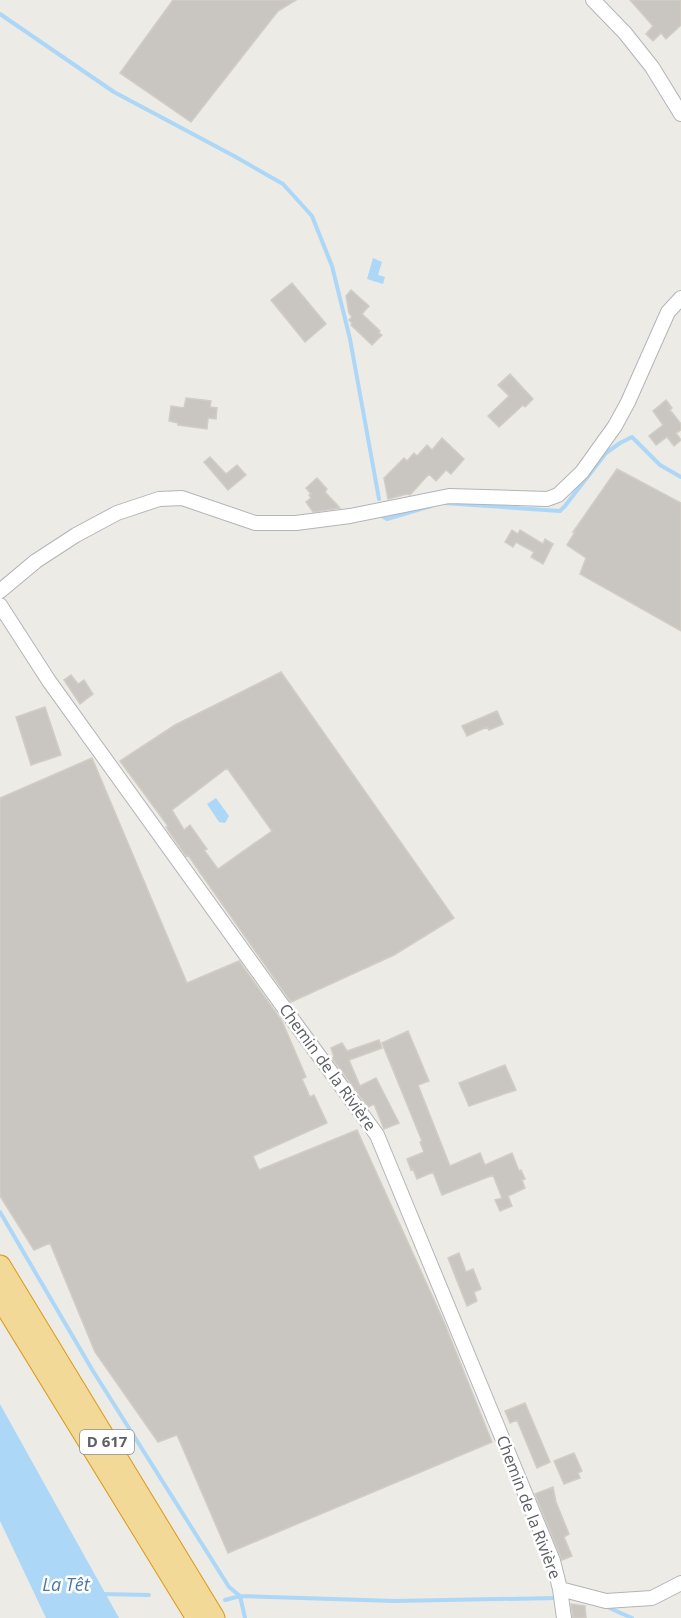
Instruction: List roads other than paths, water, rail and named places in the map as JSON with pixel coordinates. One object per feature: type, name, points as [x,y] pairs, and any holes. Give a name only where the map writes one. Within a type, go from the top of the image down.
[{"type":"highway","name":"D 617","points":[[0,1266],[214,1618]]},
{"type":"highway","name":"D 617","points":[[0,1297],[196,1618]]},
{"type":"street","points":[[593,0],[625,33],[652,67],[681,114]]},
{"type":"street","points":[[0,591],[36,561],[76,535],[117,513],[159,499],[182,498],[255,524],[296,523],[350,516],[449,496],[547,499],[558,495],[582,472],[615,426],[668,312],[681,298]]},
{"type":"street","name":"Chemin de la Rivière","points":[[0,605],[49,681],[377,1135],[553,1561],[564,1618]]},
{"type":"street","points":[[560,1589],[606,1601],[652,1598],[681,1583]]},
{"type":"water","points":[[373,258],[382,262],[378,275],[385,277],[383,284],[367,279]]},
{"type":"water","points":[[216,798],[229,816],[225,823],[219,822],[207,804]]},
{"type":"water","name":"La Têt","points":[[0,1404],[119,1618],[46,1618],[0,1521]]},
{"type":"waterway","points":[[0,14],[114,92],[283,184],[312,216],[332,266],[350,339],[379,499]]},
{"type":"waterway","points":[[444,503],[560,511],[606,453],[632,437],[660,465],[681,477]]},
{"type":"waterway","points":[[382,516],[387,519],[431,506]]},
{"type":"waterway","points":[[0,1212],[93,1371],[229,1587],[240,1596],[245,1618]]},
{"type":"waterway","points":[[102,1594],[149,1595]]},
{"type":"waterway","points":[[225,1600],[240,1596],[395,1601],[556,1598]]},
{"type":"waterway","points":[[605,1606],[632,1618]]}]
